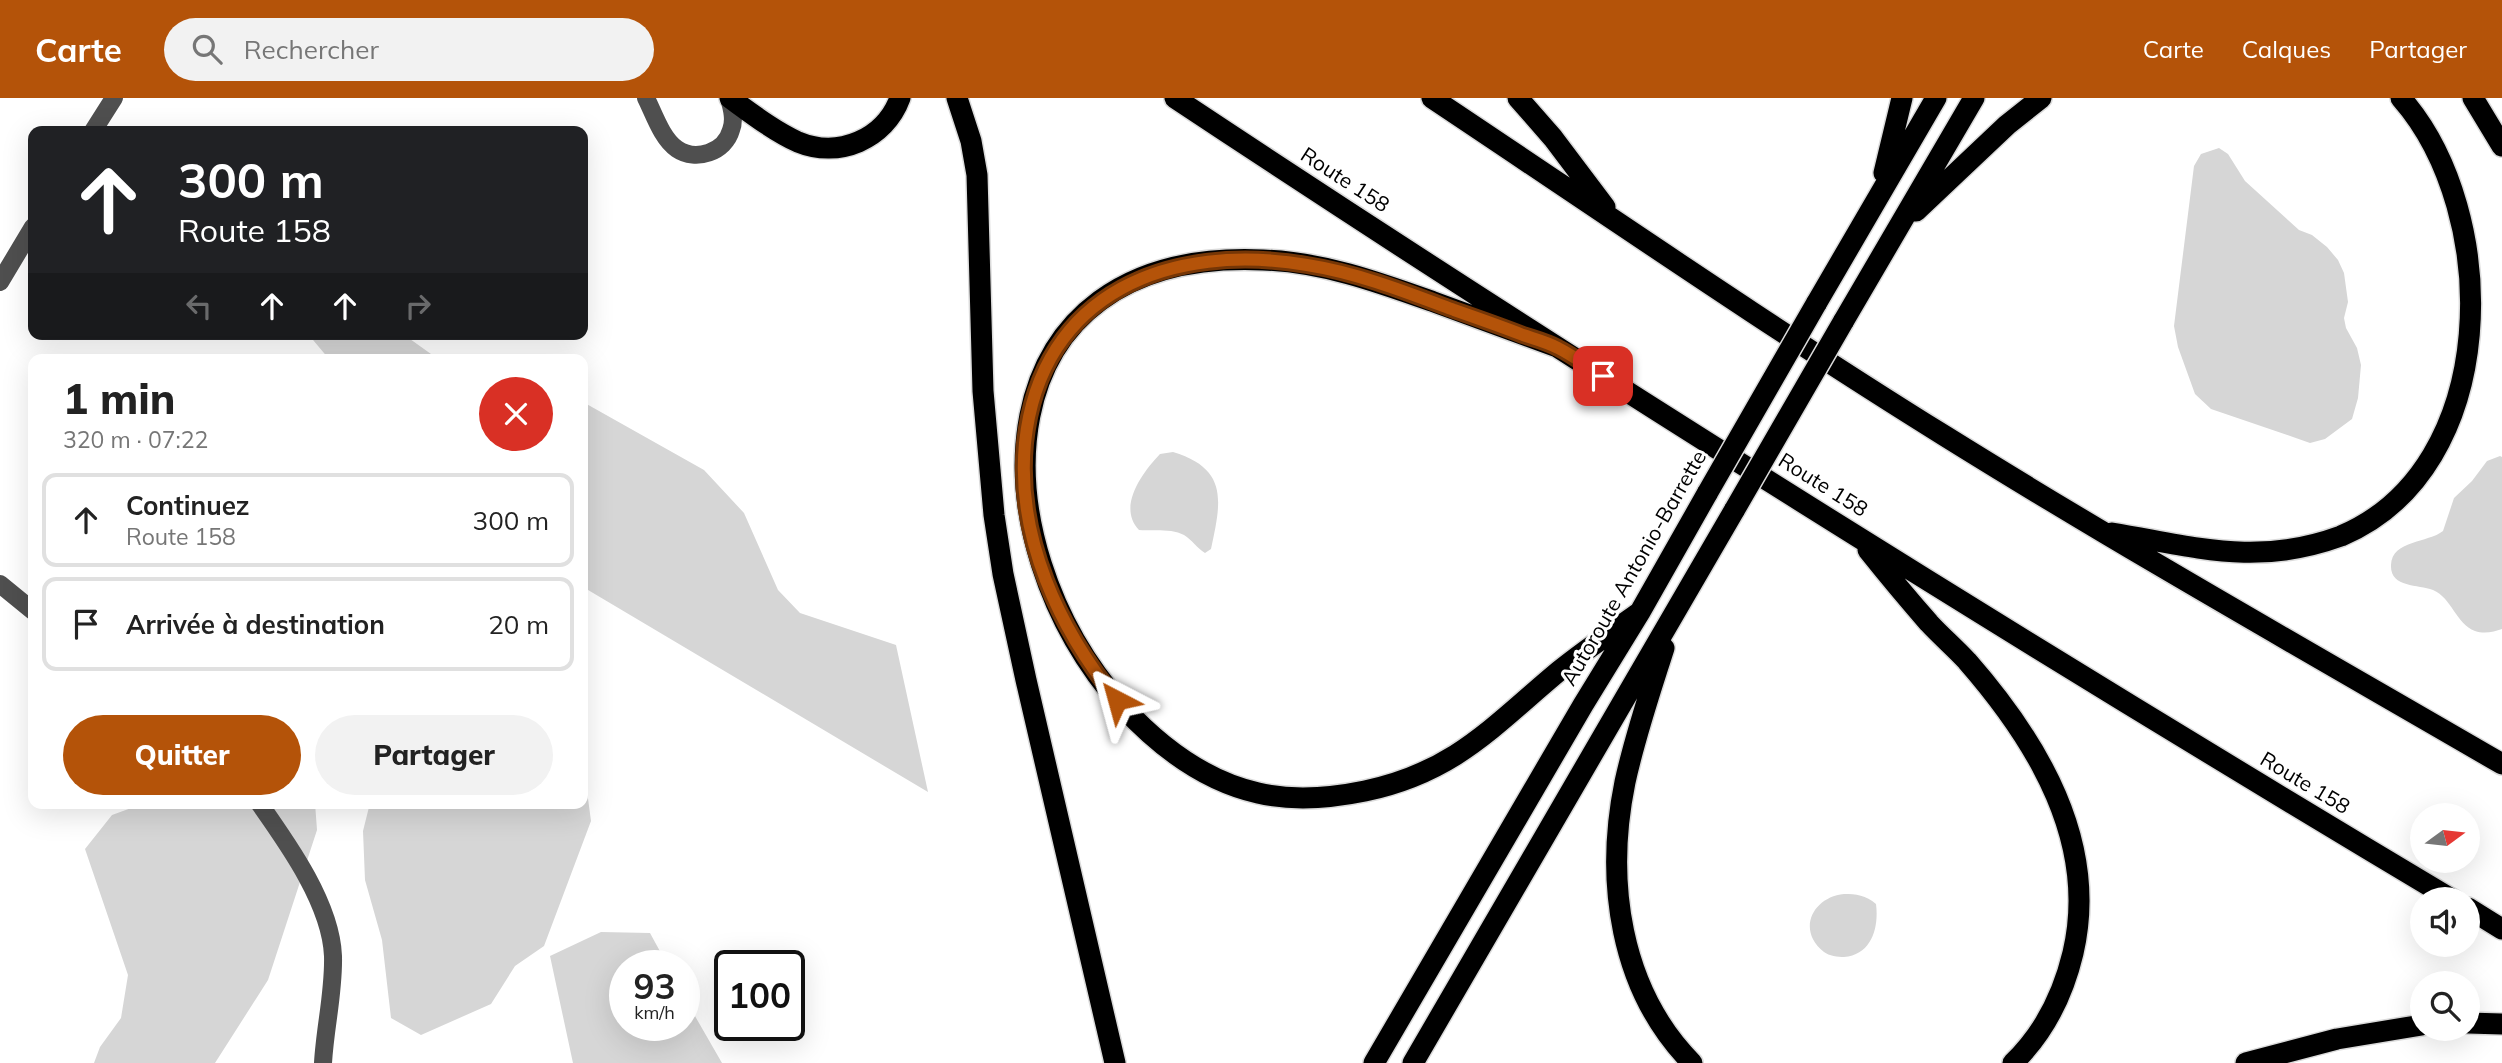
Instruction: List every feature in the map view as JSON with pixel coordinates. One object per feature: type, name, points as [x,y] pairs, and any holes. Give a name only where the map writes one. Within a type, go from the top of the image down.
[{"type":"highway","points":[[729,98],[781,133],[800,142],[828,148],[855,144],[878,132],[892,115],[900,98]]},
{"type":"highway","points":[[957,98],[971,141],[977,175],[984,401],[990,486],[997,535],[1026,680],[1115,1063]]},
{"type":"highway","name":"Route 158","points":[[1175,98],[1558,347],[1853,533],[2068,668],[2431,887]]},
{"type":"highway","points":[[1432,98],[1784,335],[2100,531],[2502,764]]},
{"type":"highway","points":[[1518,98],[1553,138],[1617,223]]},
{"type":"highway","points":[[1879,196],[1902,98]]},
{"type":"highway","name":"Autoroute Antonio-Barrette","points":[[1374,1063],[1640,612],[1936,98]]},
{"type":"highway","points":[[1413,1063],[1974,98]]},
{"type":"highway","points":[[1899,227],[2007,125],[2041,98]]},
{"type":"highway","points":[[2401,98],[2438,133],[2464,170]]},
{"type":"highway","points":[[2473,98],[2502,146]]},
{"type":"highway","points":[[1558,347],[1383,284],[1308,265],[1264,260],[1223,260],[1165,269],[1146,276],[1113,293],[1073,327],[1051,358],[1036,391],[1027,430],[1024,472],[1039,562],[1075,642],[1096,674],[1133,718],[1167,748],[1205,773],[1243,789],[1280,796],[1321,797],[1365,791],[1441,764],[1492,730],[1559,671],[1640,612]]},
{"type":"highway","points":[[2100,531],[2233,554],[2294,550],[2327,541],[2380,517],[2411,494],[2441,463],[2474,411]]},
{"type":"highway","points":[[1853,533],[2009,712],[2042,763],[2064,814],[2078,880],[2074,948],[2065,981],[2051,1012],[2033,1041],[2013,1063]]},
{"type":"highway","points":[[1674,612],[1625,782],[1617,837],[1616,874],[1623,932],[1637,979],[1661,1026],[1692,1063]]},
{"type":"highway","points":[[2480,915],[2502,929]]},
{"type":"highway","points":[[2480,1023],[2502,1024]]},
{"type":"highway","points":[[2246,1063],[2337,1039],[2410,1027]]},
{"type":"street","points":[[96,126],[114,98]]},
{"type":"street","points":[[646,98],[669,141],[677,149],[695,155],[716,149],[731,133],[733,114],[729,98]]},
{"type":"street","points":[[0,282],[28,235]]},
{"type":"street","points":[[0,584],[28,607]]},
{"type":"street","points":[[263,809],[313,890],[331,937],[332,981],[323,1063]]},
{"type":"shaded area","points":[[2219,148],[2228,154],[2245,181],[2299,230],[2312,235],[2327,247],[2344,273],[2348,302],[2344,318],[2361,365],[2358,398],[2352,419],[2325,439],[2310,443],[2211,409],[2195,394],[2178,347],[2174,326],[2194,166],[2201,154]]},
{"type":"shaded area","points":[[313,340],[411,340],[431,354],[325,354]]},
{"type":"shaded area","points":[[588,405],[704,470],[744,513],[778,590],[800,613],[896,645],[928,792],[588,590]]},
{"type":"shaded area","points":[[1173,452],[1204,468],[1217,489],[1215,532],[1211,549],[1205,553],[1179,533],[1139,530],[1133,521],[1131,501],[1140,480],[1160,454]]},
{"type":"shaded area","points":[[2500,456],[2502,629],[2482,632],[2463,623],[2445,599],[2433,590],[2406,584],[2395,578],[2391,565],[2397,551],[2404,546],[2443,531],[2454,498],[2472,481],[2487,461]]},
{"type":"shaded area","points":[[588,798],[591,821],[544,946],[515,966],[491,1004],[421,1035],[391,1018],[382,940],[365,880],[363,831],[368,809],[588,809]]},
{"type":"shaded area","points":[[128,809],[315,809],[317,830],[268,980],[215,1063],[94,1063],[100,1047],[121,1018],[128,975],[85,849],[112,815]]},
{"type":"shaded area","points":[[1844,894],[1868,899],[1876,904],[1877,913],[1875,930],[1867,945],[1854,955],[1844,957],[1824,952],[1811,934],[1810,925],[1812,916],[1824,901]]},
{"type":"shaded area","points":[[601,932],[650,933],[659,950],[609,950],[609,1041],[700,1041],[700,1025],[722,1063],[573,1063],[550,956]]},
{"type":"route","points":[[1117,700],[1089,665],[1075,642],[1046,581],[1034,539],[1024,472],[1030,409],[1051,358],[1073,327],[1113,293],[1165,269],[1204,262],[1241,259],[1308,265],[1359,276],[1558,347],[1603,376]]}]
